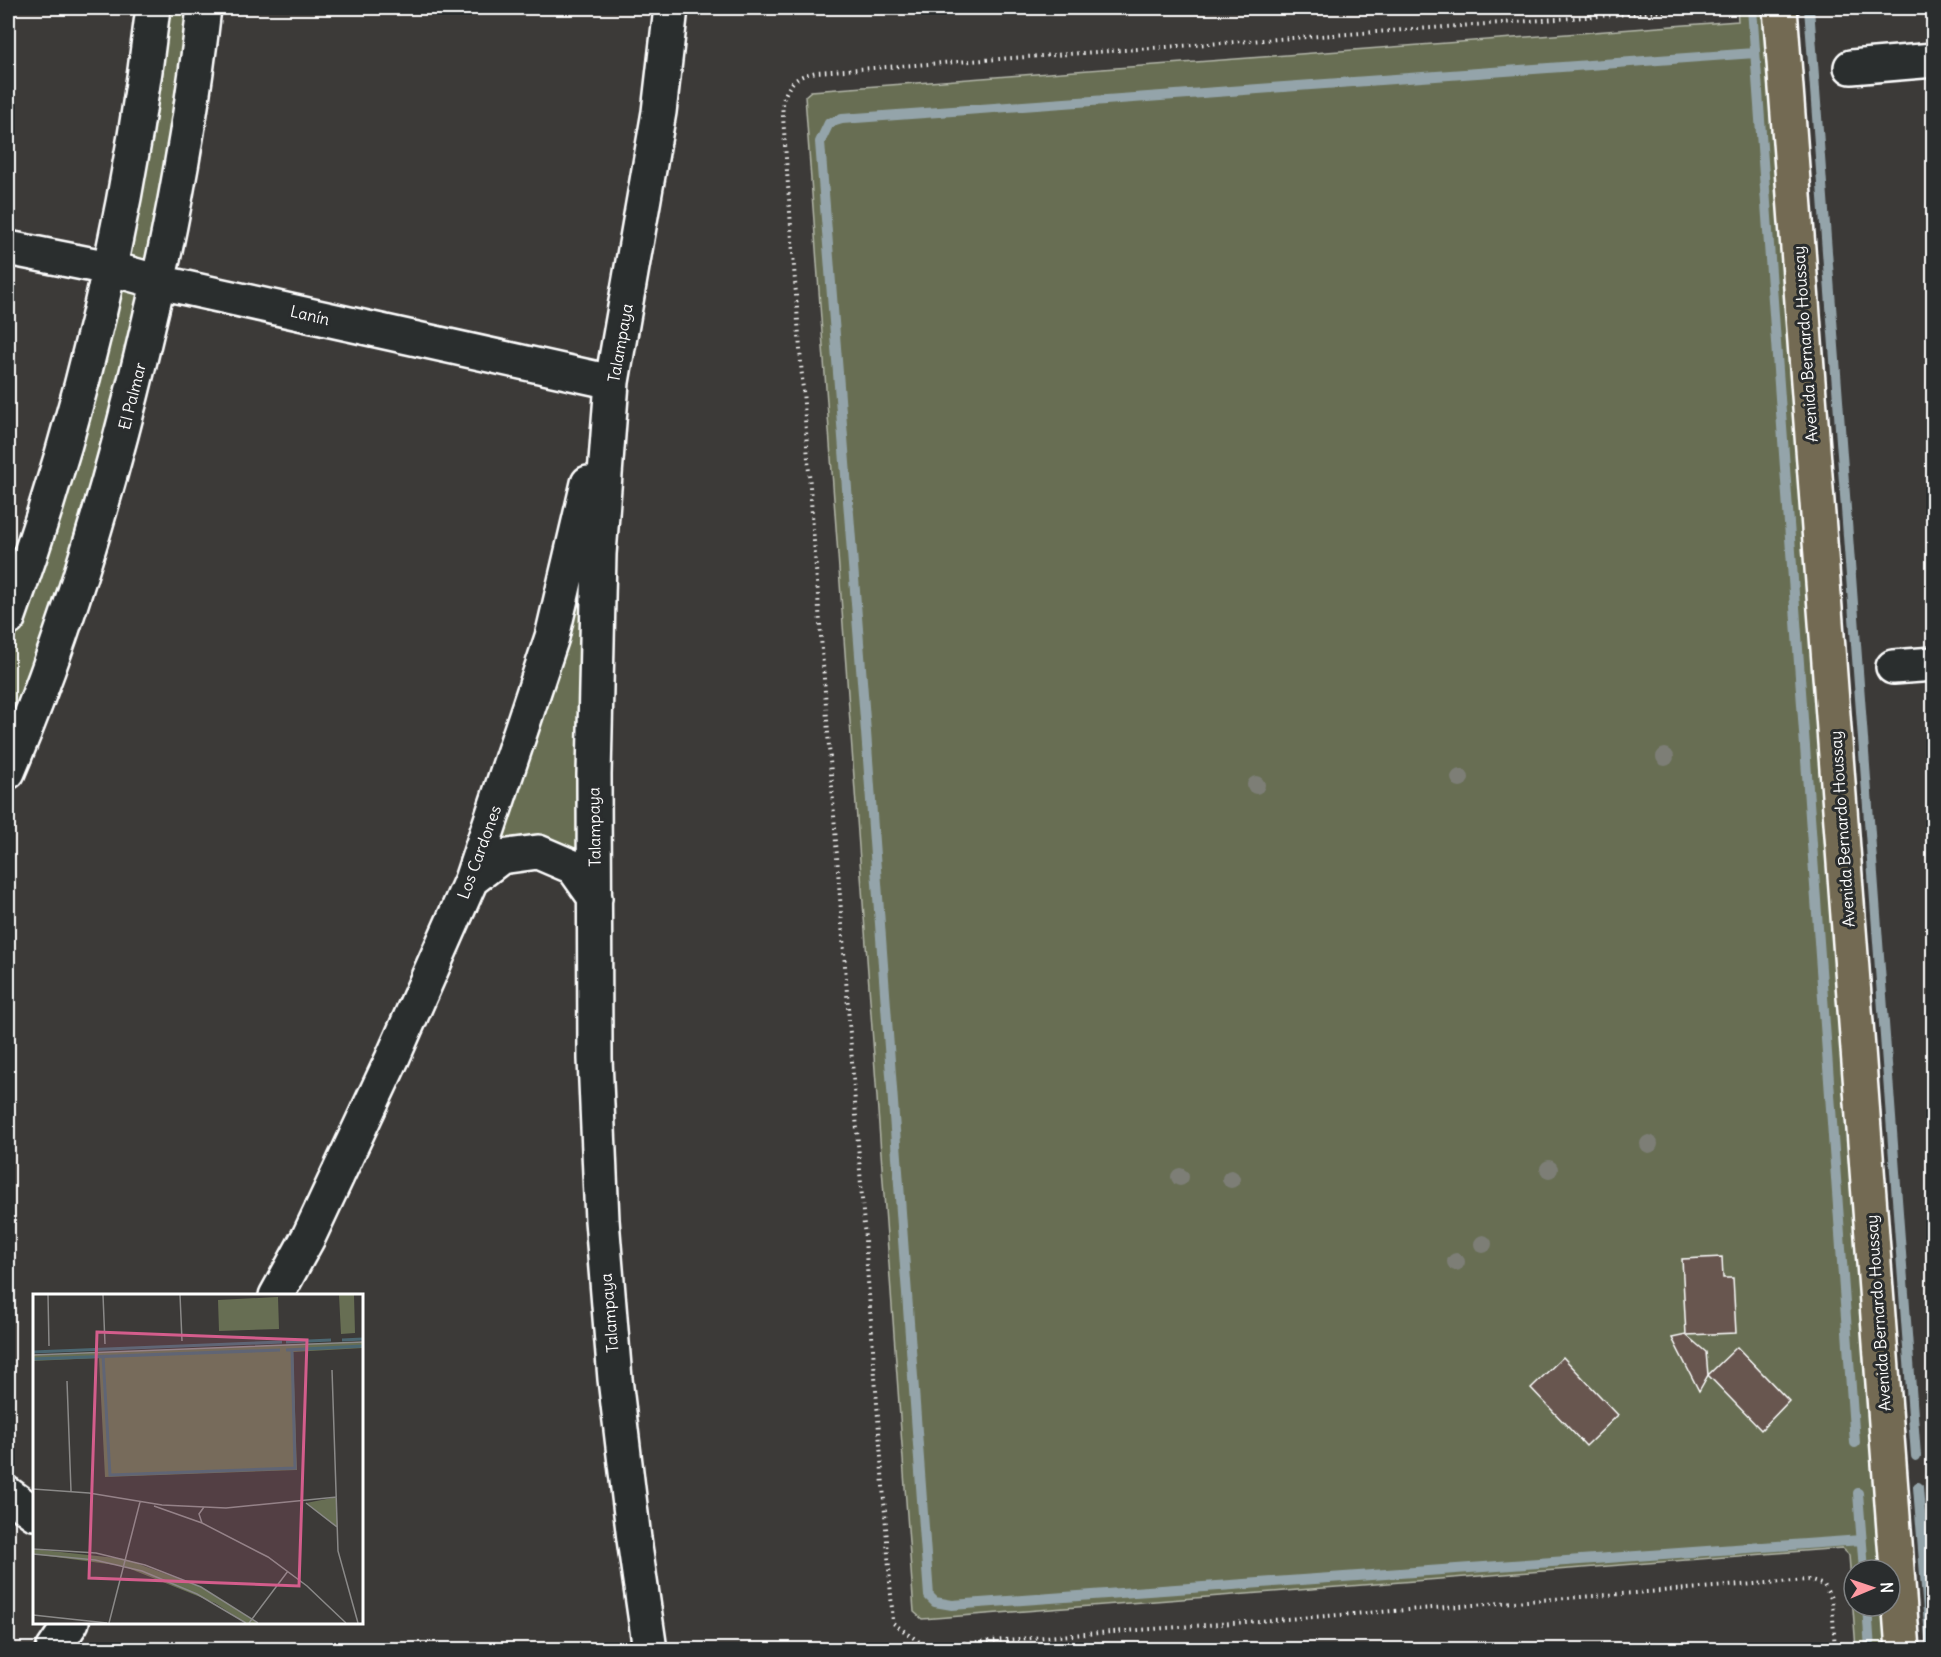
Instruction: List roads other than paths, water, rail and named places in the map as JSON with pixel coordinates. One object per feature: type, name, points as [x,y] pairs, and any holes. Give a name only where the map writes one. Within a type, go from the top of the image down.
[{"type":"main road","name":"Avenida Bernardo Houssay","points":[[1780,8],[1903,1650]]},
{"type":"street","points":[[8,619],[72,421],[109,268],[131,158],[153,8]]},
{"type":"street","name":"El Palmar","points":[[8,772],[76,588],[122,436],[159,282],[181,167],[204,8]]},
{"type":"street","name":"Talampaya","points":[[650,1650],[615,1380],[602,1220],[595,1059],[594,775],[599,554],[612,382],[657,123],[671,8]]},
{"type":"street","points":[[1851,67],[1934,60]]},
{"type":"street","name":"Lanín","points":[[8,248],[109,268],[159,282],[612,382]]},
{"type":"street","name":"Los Cardones","points":[[277,1294],[309,1236],[384,1078],[471,880],[552,637],[612,382]]},
{"type":"street","points":[[1893,667],[1934,664]]},
{"type":"street","points":[[471,880],[501,856],[538,852],[573,867],[595,898]]},
{"type":"street","points":[[8,1494],[33,1512]]},
{"type":"street","points":[[53,1650],[71,1624]]},
{"type":"waterway","points":[[1752,8],[1855,1443]]},
{"type":"waterway","points":[[1809,8],[1916,1456]]},
{"type":"waterway","points":[[1755,53],[842,119],[829,123],[820,142],[929,1596],[935,1602],[952,1605],[1861,1540]]},
{"type":"waterway","points":[[1918,1487],[1931,1650]]},
{"type":"waterway","points":[[1858,1493],[1863,1558]]},
{"type":"waterway","points":[[1868,1618],[1870,1650]]}]
